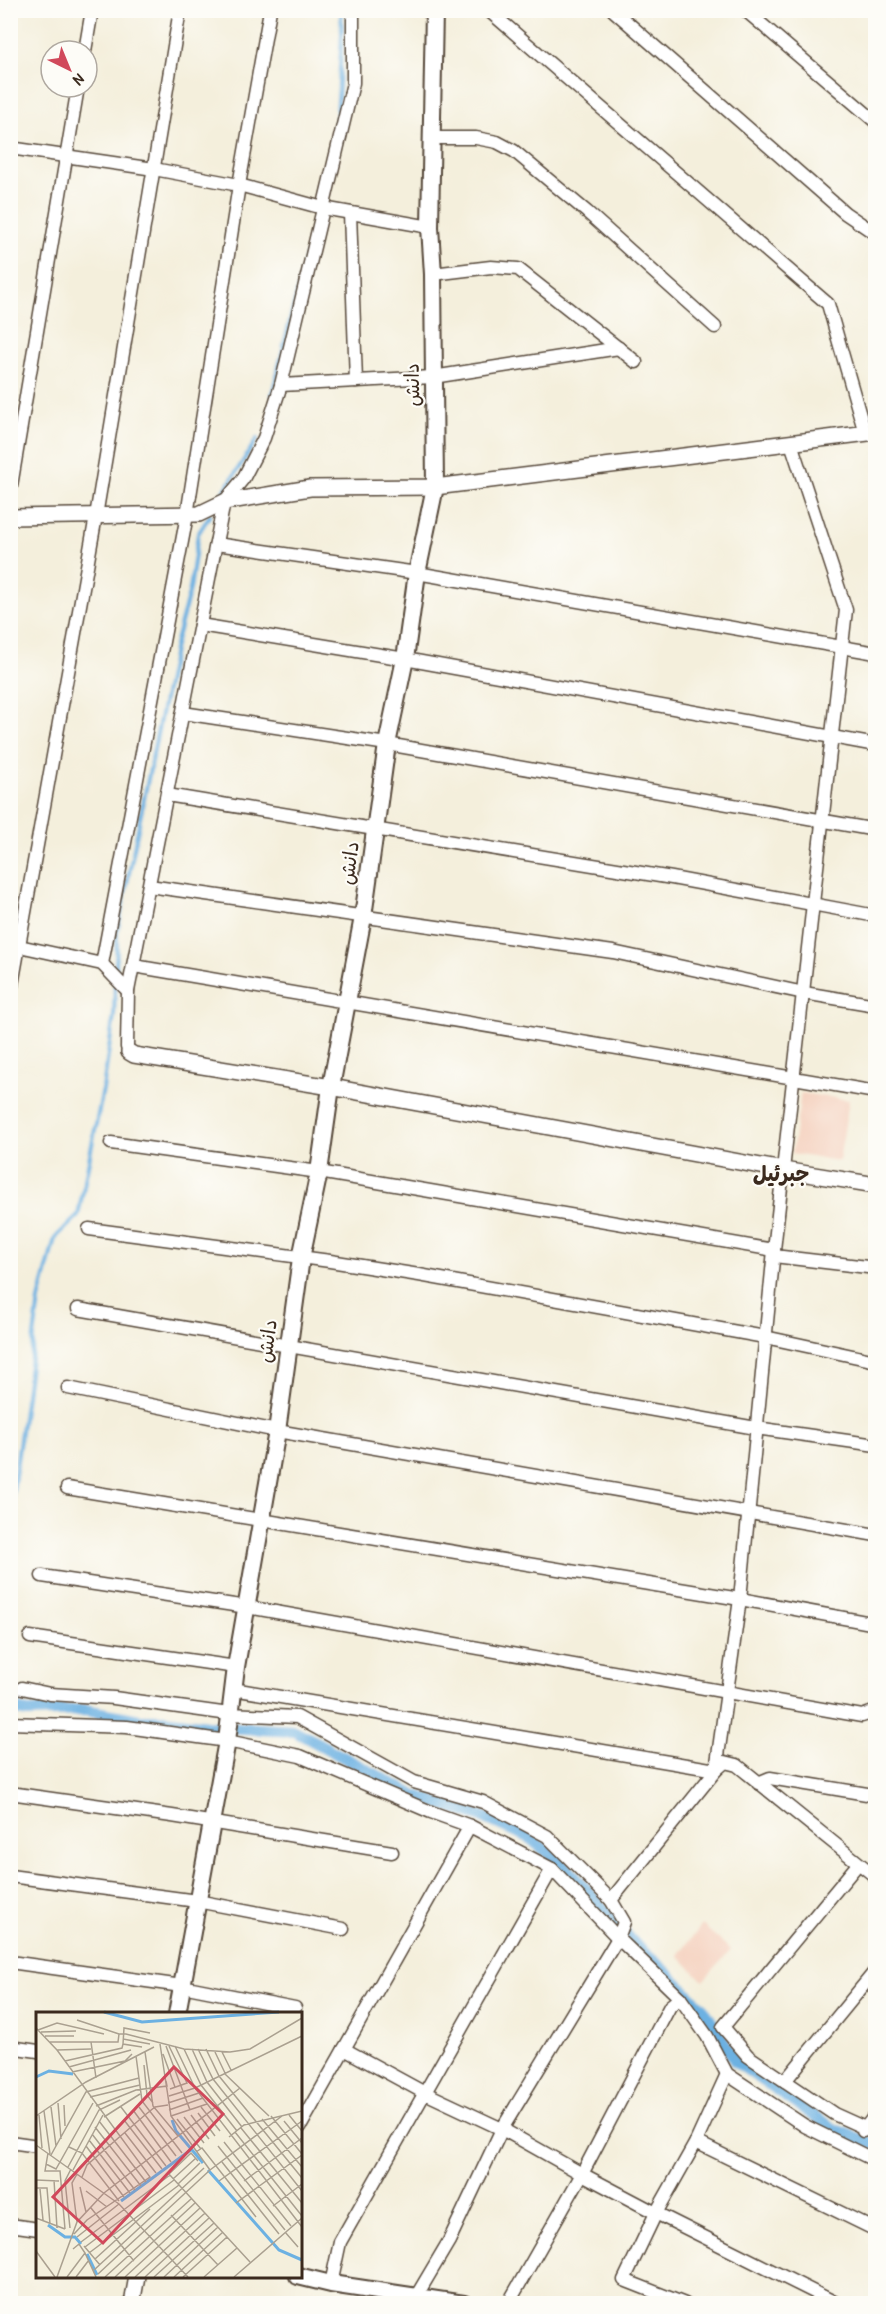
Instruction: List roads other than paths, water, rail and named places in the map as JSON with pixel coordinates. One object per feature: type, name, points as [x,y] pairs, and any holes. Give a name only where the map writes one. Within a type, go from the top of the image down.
[{"type":"main road","name":"دانش","points":[[177,2012],[227,1741],[236,1667],[277,1431],[301,1258],[319,1172],[331,1087],[349,1002],[363,917],[387,744],[405,659],[417,573],[435,487],[433,274],[430,227],[434,10]]},
{"type":"main road","points":[[302,2278],[465,2304]]},
{"type":"street","points":[[87,39],[92,10]]},
{"type":"street","points":[[10,996],[15,945],[96,516],[180,10]]},
{"type":"street","points":[[102,964],[193,514],[239,185],[270,10]]},
{"type":"street","points":[[352,10],[353,83],[281,385],[264,438],[243,479],[224,502],[128,991],[127,1047],[129,1052],[134,1055],[331,1087],[876,1185]]},
{"type":"street","points":[[10,517],[193,514],[224,502],[310,488],[435,487],[870,433],[828,304],[488,10]]},
{"type":"street","points":[[613,10],[837,205],[876,234]]},
{"type":"street","points":[[745,10],[876,122]]},
{"type":"street","points":[[10,492],[76,99]]},
{"type":"street","points":[[433,138],[476,138],[497,142],[514,151],[587,212],[715,327]]},
{"type":"street","points":[[10,148],[154,169],[239,185],[323,208],[430,227]]},
{"type":"street","points":[[351,213],[357,381]]},
{"type":"street","points":[[433,274],[491,267],[518,269],[636,362]]},
{"type":"street","points":[[281,385],[433,377],[618,348]]},
{"type":"street","points":[[716,1770],[740,1599],[774,1253],[846,610],[791,443]]},
{"type":"street","points":[[216,544],[417,573],[876,653]]},
{"type":"street","points":[[200,625],[405,659],[876,745]]},
{"type":"street","points":[[183,713],[387,744],[876,830]]},
{"type":"street","points":[[167,795],[672,878],[876,916]]},
{"type":"street","points":[[149,886],[613,952],[804,993],[876,1005]]},
{"type":"street","points":[[15,945],[102,964],[128,991]]},
{"type":"street","points":[[134,966],[876,1092]]},
{"type":"street","points":[[111,1143],[319,1172],[774,1253],[876,1268]]},
{"type":"street","points":[[89,1229],[330,1261],[430,1277],[765,1337],[876,1361]]},
{"type":"street","points":[[78,1309],[756,1428],[876,1445]]},
{"type":"street","points":[[68,1388],[277,1431],[876,1535]]},
{"type":"street","points":[[67,1488],[740,1599],[870,1623]]},
{"type":"street","points":[[42,1576],[247,1607],[862,1716],[876,1711]]},
{"type":"street","points":[[30,1637],[236,1667]]},
{"type":"street","points":[[22,1688],[50,1694],[114,1698],[229,1714],[297,1717],[414,1782],[483,1802],[547,1836],[611,1900],[624,1922],[618,1938],[502,2129],[449,2241],[417,2295]]},
{"type":"street","points":[[233,1689],[716,1770]]},
{"type":"street","points":[[10,1723],[127,1727],[227,1741],[300,1756],[431,1812],[470,1826],[552,1869],[680,1998],[707,2036],[727,2074],[805,2126],[876,2160]]},
{"type":"street","points":[[611,1900],[724,1762],[738,1765],[858,1864],[876,1876]]},
{"type":"street","points":[[758,1783],[770,1778],[867,1794],[876,1798]]},
{"type":"street","points":[[10,1793],[392,1852]]},
{"type":"street","points":[[302,2123],[470,1826]]},
{"type":"street","points":[[858,1864],[723,2027],[748,2056],[834,2114],[868,2130],[876,2114]]},
{"type":"street","points":[[331,2284],[340,2242],[423,2092],[552,1869]]},
{"type":"street","points":[[10,1876],[197,1901],[343,1929]]},
{"type":"street","points":[[10,1962],[182,1986],[295,2008]]},
{"type":"street","points":[[785,2081],[876,1970]]},
{"type":"street","points":[[508,2304],[582,2175],[670,2006],[680,1998]]},
{"type":"street","points":[[10,2047],[36,2051]]},
{"type":"street","points":[[344,2049],[423,2092],[502,2129],[582,2175],[816,2299],[838,2304]]},
{"type":"street","points":[[686,2304],[624,2280],[656,2213],[696,2142],[727,2074]]},
{"type":"street","points":[[10,2142],[36,2146]]},
{"type":"street","points":[[696,2142],[876,2230]]},
{"type":"street","points":[[10,2225],[36,2229]]},
{"type":"street","points":[[132,2304],[137,2278]]},
{"type":"waterway","points":[[336,133],[342,33],[341,10]]},
{"type":"waterway","points":[[272,395],[306,254]]},
{"type":"waterway","points":[[221,496],[257,439]]},
{"type":"waterway","points":[[116,973],[117,933],[175,645],[190,589],[198,534],[210,515]]},
{"type":"waterway","points":[[10,1512],[39,1300],[55,1238],[78,1216],[103,1089],[114,1015],[115,984]]},
{"type":"waterway","points":[[10,1708],[27,1712],[85,1710],[139,1720],[165,1720],[207,1726],[295,1731],[413,1795],[483,1817],[529,1837],[567,1868],[636,1946],[704,2010],[735,2061],[835,2130],[876,2145]]},
{"type":"district","name":"جبرئیل","points":[[781,1174]]}]
